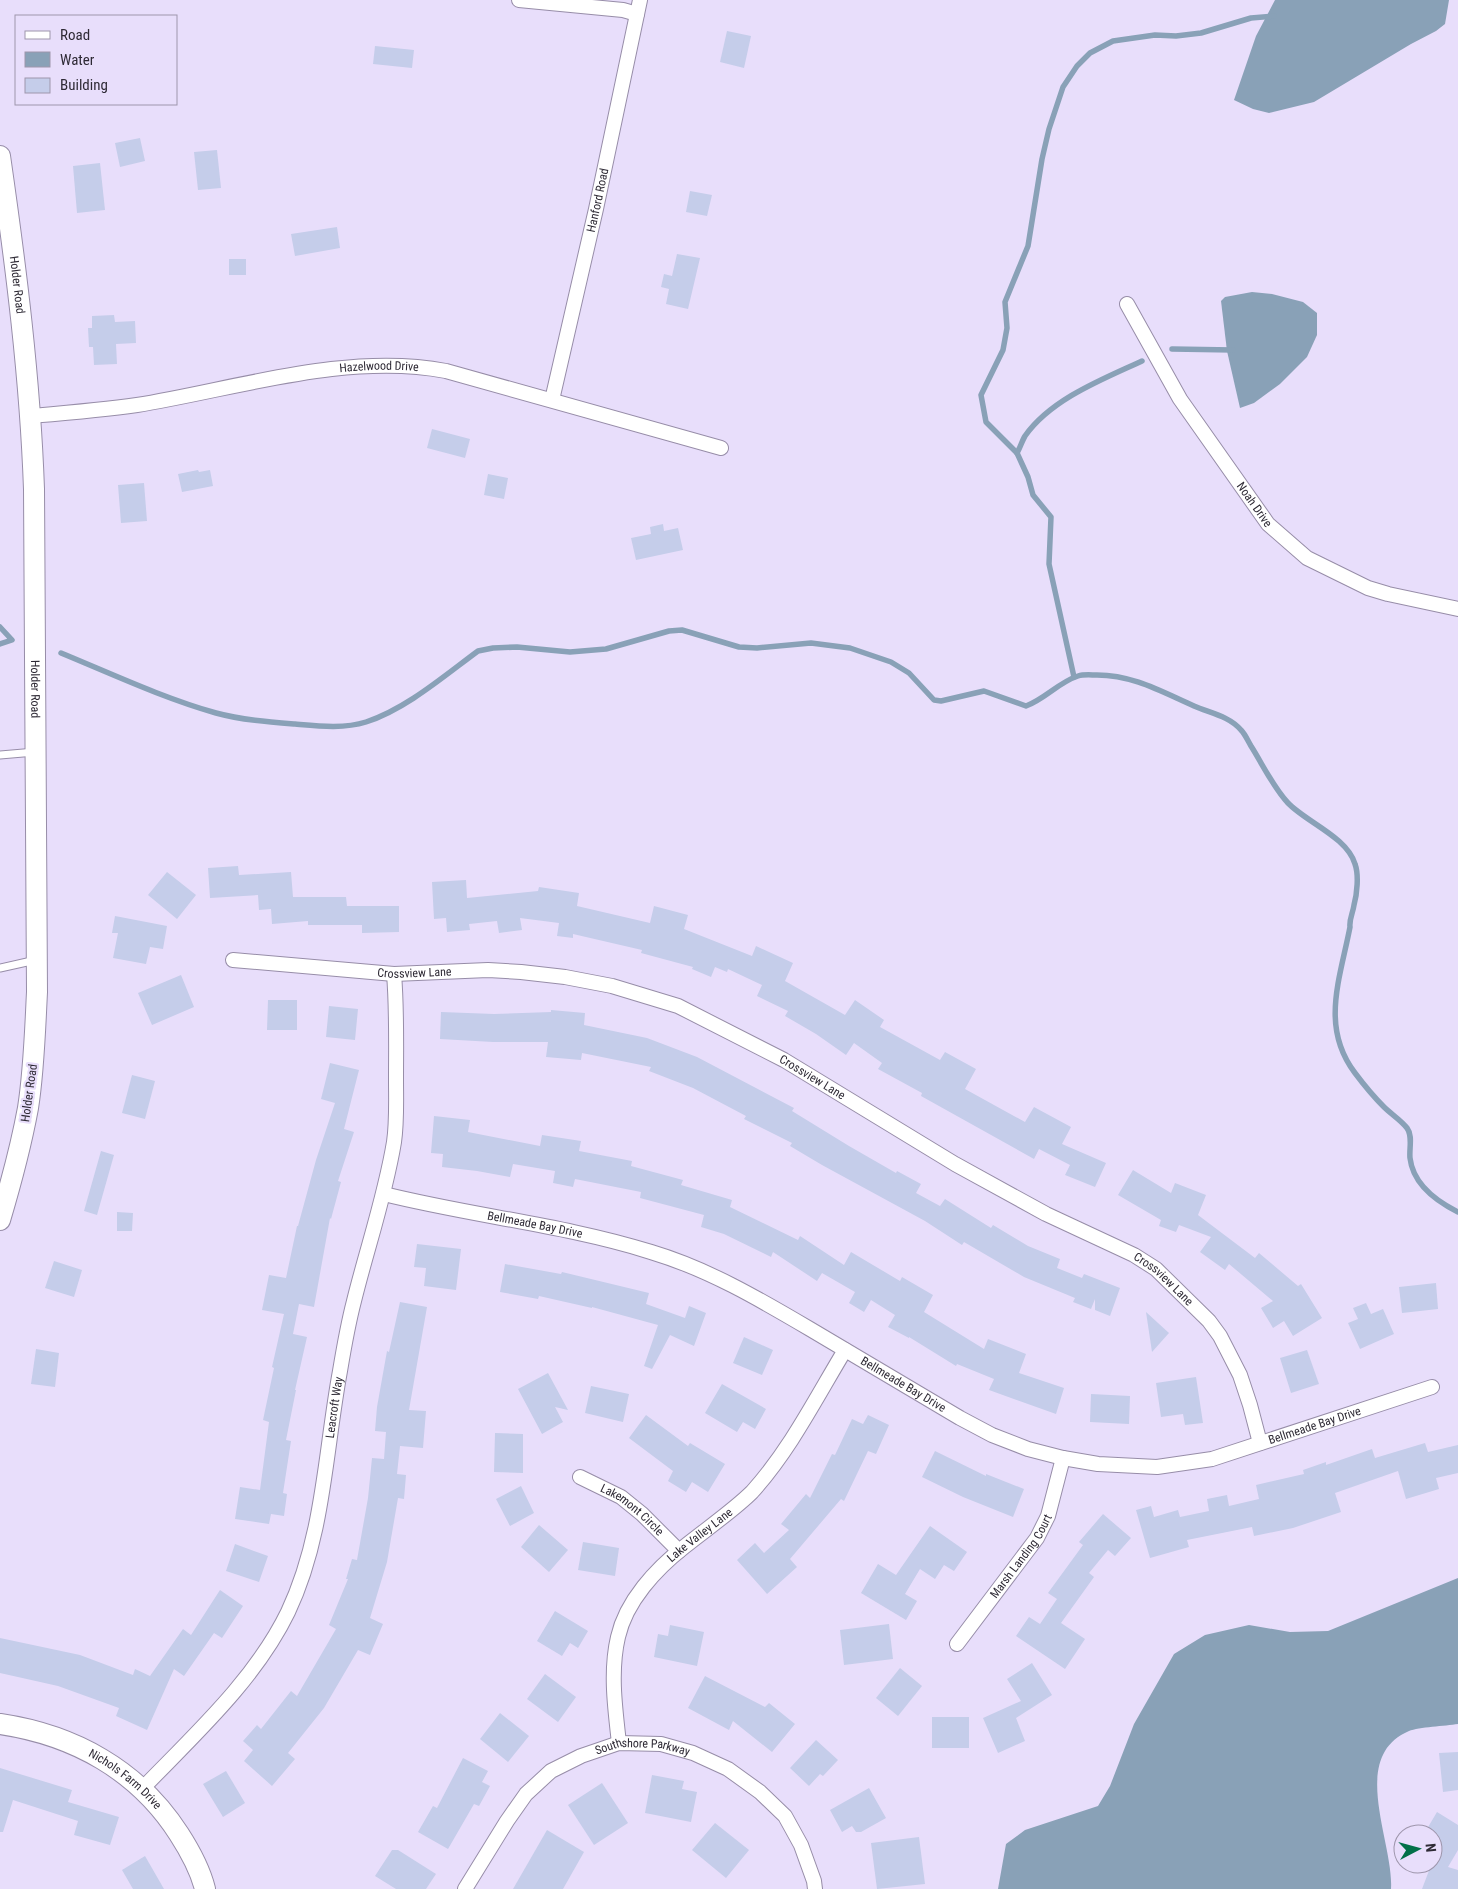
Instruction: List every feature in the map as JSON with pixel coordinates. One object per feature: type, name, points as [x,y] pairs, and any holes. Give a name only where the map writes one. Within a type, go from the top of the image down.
[{"type":"street","points":[[519,0],[622,10],[639,7]]},
{"type":"street","name":"Hanford Road","points":[[552,400],[592,228],[639,7]]},
{"type":"street","name":"Holder Road","points":[[0,156],[15,257],[31,416],[34,489],[37,960],[35,1046],[28,1106],[20,1148],[0,1220]]},
{"type":"street","name":"Noah Drive","points":[[1127,304],[1180,399],[1268,524],[1282,538],[1307,558],[1368,588],[1458,609]]},
{"type":"street","name":"Hazelwood Drive","points":[[31,416],[138,405],[317,371],[411,366],[446,371],[721,448]]},
{"type":"street","name":"Crossview Lane","points":[[233,960],[394,974],[488,970],[565,977],[612,986],[678,1006],[784,1060],[955,1164],[1046,1214],[1134,1255],[1156,1270],[1209,1321],[1220,1336],[1240,1375],[1260,1443]]},
{"type":"street","name":"Leacroft Way","points":[[142,1789],[246,1678],[265,1652],[283,1621],[302,1578],[314,1539],[322,1500],[339,1372],[353,1303],[384,1194],[394,1140],[396,1008],[394,974]]},
{"type":"street","name":"Bellmeade Bay Drive","points":[[384,1194],[431,1206],[601,1239],[651,1252],[696,1268],[743,1290],[992,1435],[1028,1449],[1063,1458],[1098,1464],[1157,1466],[1212,1459],[1432,1387]]},
{"type":"street","name":"Lake Valley Lane","points":[[618,1743],[614,1676],[618,1636],[628,1612],[640,1592],[679,1551],[750,1494],[772,1470],[845,1350]]},
{"type":"street","name":"Marsh Landing Court","points":[[957,1644],[1037,1538],[1048,1516],[1063,1458]]},
{"type":"street","name":"Lakemont Circle","points":[[580,1477],[621,1498],[642,1514],[679,1551]]},
{"type":"street","name":"Nichols Farm Drive","points":[[0,1724],[22,1727],[54,1736],[86,1749],[117,1768],[142,1789],[172,1823],[190,1851],[206,1889]]},
{"type":"street","name":"Southshore Parkway","points":[[464,1889],[526,1794],[551,1771],[581,1756],[618,1743],[662,1744],[693,1753],[728,1769],[760,1792],[785,1816],[801,1844],[815,1889]]},
{"type":"lane","points":[[0,755],[36,752]]},
{"type":"lane","points":[[0,968],[37,960]]},
{"type":"water","points":[[1275,0],[1449,0],[1445,24],[1436,31],[1314,102],[1269,113],[1253,109],[1234,100],[1256,36]]},
{"type":"water","points":[[1252,292],[1272,294],[1303,302],[1317,313],[1317,335],[1307,357],[1280,384],[1254,403],[1240,408],[1227,351],[1221,301],[1225,297]]},
{"type":"water","points":[[1458,1578],[1458,1724],[1409,1731],[1391,1743],[1381,1760],[1377,1780],[1378,1802],[1390,1870],[1391,1889],[998,1889],[1006,1844],[1025,1830],[1098,1806],[1110,1786],[1134,1724],[1174,1654],[1205,1635],[1249,1625],[1290,1632],[1328,1631]]},
{"type":"building","points":[[727,31],[751,36],[744,68],[720,62]]},
{"type":"building","points":[[375,46],[414,50],[412,68],[373,64]]},
{"type":"building","points":[[140,138],[145,161],[120,167],[115,143]]},
{"type":"building","points":[[217,150],[221,188],[198,190],[194,152]]},
{"type":"building","points":[[100,163],[105,210],[77,213],[73,166]]},
{"type":"building","points":[[690,191],[712,195],[707,216],[686,212]]},
{"type":"building","points":[[337,227],[340,248],[295,256],[291,234]]},
{"type":"building","points":[[677,254],[700,258],[688,309],[666,304],[669,289],[661,287],[664,274],[672,276]]},
{"type":"building","points":[[229,259],[246,259],[246,275],[229,275]]},
{"type":"building","points":[[114,315],[115,322],[135,321],[136,343],[116,344],[117,364],[94,365],[93,347],[89,347],[88,328],[92,328],[92,316]]},
{"type":"building","points":[[432,429],[470,439],[465,458],[427,448]]},
{"type":"building","points":[[198,470],[199,472],[210,470],[213,486],[182,492],[178,474]]},
{"type":"building","points":[[488,474],[508,478],[504,499],[484,495]]},
{"type":"building","points":[[144,483],[147,521],[121,523],[118,485]]},
{"type":"building","points":[[663,524],[664,531],[678,528],[683,550],[636,560],[631,538],[651,534],[650,527]]},
{"type":"building","points":[[238,866],[239,875],[291,872],[293,897],[346,897],[347,906],[399,906],[399,932],[362,933],[362,925],[308,925],[308,921],[272,924],[271,909],[259,910],[258,895],[210,898],[208,868]]},
{"type":"building","points":[[167,872],[196,895],[177,919],[148,895]]},
{"type":"building","points":[[466,880],[467,898],[538,891],[539,887],[579,893],[577,906],[650,923],[654,906],[688,915],[684,929],[752,956],[756,946],[793,963],[785,981],[845,1015],[855,1000],[884,1020],[880,1027],[940,1060],[945,1052],[976,1069],[965,1089],[1025,1122],[1034,1107],[1071,1127],[1062,1144],[1106,1163],[1095,1187],[1065,1175],[1070,1165],[1039,1149],[1034,1159],[921,1096],[922,1093],[878,1069],[882,1063],[854,1043],[846,1055],[816,1034],[785,1016],[788,1011],[757,996],[762,985],[728,969],[727,972],[715,967],[711,977],[692,969],[693,967],[641,953],[642,950],[573,934],[573,938],[557,936],[559,923],[520,918],[522,930],[499,933],[497,921],[469,924],[470,930],[447,932],[446,918],[434,919],[432,882]]},
{"type":"building","points":[[115,916],[167,926],[163,949],[150,947],[146,964],[113,958],[118,933],[112,933]]},
{"type":"building","points":[[181,975],[194,1007],[152,1025],[138,993]]},
{"type":"building","points":[[268,1000],[297,1000],[297,1030],[267,1030]]},
{"type":"building","points":[[329,1006],[358,1009],[355,1040],[326,1037]]},
{"type":"building","points":[[551,1010],[585,1013],[584,1025],[647,1038],[697,1057],[794,1108],[792,1111],[849,1146],[896,1173],[897,1171],[921,1184],[916,1193],[940,1206],[945,1199],[991,1228],[993,1225],[1028,1246],[1060,1259],[1057,1268],[1082,1278],[1084,1274],[1120,1288],[1110,1316],[1095,1310],[1095,1299],[1091,1309],[1073,1302],[1075,1298],[1024,1277],[964,1242],[962,1245],[925,1221],[790,1146],[792,1143],[744,1119],[746,1116],[693,1088],[649,1071],[651,1067],[582,1053],[581,1060],[546,1057],[548,1042],[493,1042],[440,1039],[441,1012],[494,1014],[551,1012]]},
{"type":"building","points":[[330,1063],[359,1070],[344,1129],[354,1132],[338,1181],[341,1182],[330,1218],[314,1307],[299,1304],[293,1334],[307,1337],[286,1440],[291,1441],[283,1493],[287,1494],[284,1516],[271,1514],[269,1524],[235,1519],[240,1487],[260,1490],[269,1422],[263,1420],[284,1314],[262,1310],[269,1275],[286,1278],[297,1226],[335,1103],[321,1099]]},
{"type":"building","points":[[132,1075],[155,1081],[145,1119],[122,1113]]},
{"type":"building","points":[[434,1116],[470,1120],[468,1132],[540,1146],[542,1135],[581,1141],[579,1151],[632,1161],[631,1166],[683,1180],[681,1185],[732,1200],[730,1207],[798,1240],[800,1236],[844,1265],[851,1252],[900,1281],[902,1277],[933,1295],[924,1312],[984,1349],[988,1339],[1026,1354],[1019,1373],[1064,1388],[1056,1414],[989,1390],[994,1379],[957,1364],[956,1366],[909,1337],[888,1327],[895,1315],[871,1300],[864,1312],[849,1303],[855,1292],[822,1273],[817,1281],[773,1252],[771,1257],[724,1234],[701,1227],[704,1215],[640,1198],[641,1192],[575,1179],[573,1187],[553,1183],[555,1171],[513,1164],[510,1177],[442,1167],[443,1154],[431,1153]]},
{"type":"building","points":[[101,1151],[114,1155],[97,1215],[84,1211]]},
{"type":"building","points":[[1133,1170],[1171,1193],[1175,1183],[1206,1195],[1198,1215],[1255,1258],[1259,1253],[1298,1286],[1301,1284],[1322,1318],[1293,1336],[1284,1321],[1273,1328],[1261,1308],[1273,1301],[1229,1264],[1225,1270],[1200,1252],[1211,1237],[1179,1225],[1176,1232],[1159,1226],[1161,1220],[1118,1195]]},
{"type":"building","points":[[117,1212],[133,1213],[132,1231],[117,1231]]},
{"type":"building","points":[[417,1244],[461,1249],[456,1290],[424,1286],[426,1268],[414,1267]]},
{"type":"building","points":[[54,1261],[82,1270],[74,1297],[45,1288]]},
{"type":"building","points":[[505,1264],[561,1274],[562,1272],[649,1293],[646,1304],[685,1318],[689,1306],[706,1313],[694,1346],[670,1335],[652,1369],[644,1366],[658,1325],[592,1307],[539,1296],[538,1299],[500,1292]]},
{"type":"building","points":[[1436,1283],[1438,1309],[1402,1313],[1399,1287]]},
{"type":"building","points":[[400,1302],[427,1307],[409,1410],[426,1411],[423,1448],[400,1446],[397,1474],[406,1475],[404,1499],[398,1498],[387,1562],[370,1618],[383,1624],[370,1655],[358,1650],[324,1708],[288,1753],[295,1759],[272,1786],[244,1761],[253,1750],[243,1741],[257,1725],[261,1729],[291,1691],[297,1696],[336,1629],[329,1625],[348,1579],[346,1579],[352,1559],[357,1560],[368,1498],[372,1458],[384,1459],[386,1432],[375,1431],[377,1407],[387,1351],[389,1352]]},
{"type":"building","points":[[1366,1303],[1371,1314],[1383,1309],[1394,1334],[1360,1349],[1348,1323],[1358,1319],[1353,1308]]},
{"type":"building","points":[[1146,1312],[1169,1333],[1152,1352]]},
{"type":"building","points":[[744,1337],[773,1350],[762,1375],[733,1363]]},
{"type":"building","points":[[36,1349],[59,1353],[55,1387],[31,1384]]},
{"type":"building","points":[[1307,1350],[1319,1384],[1291,1393],[1280,1358]]},
{"type":"building","points":[[548,1373],[568,1410],[555,1407],[563,1422],[542,1434],[518,1389]]},
{"type":"building","points":[[1196,1377],[1203,1423],[1185,1425],[1183,1414],[1161,1417],[1156,1383]]},
{"type":"building","points":[[722,1384],[766,1409],[755,1429],[743,1422],[737,1432],[705,1413]]},
{"type":"building","points":[[591,1386],[629,1394],[623,1422],[585,1413]]},
{"type":"building","points":[[1091,1394],[1130,1396],[1129,1424],[1090,1422]]},
{"type":"building","points":[[646,1415],[688,1446],[690,1443],[725,1464],[708,1492],[692,1482],[686,1492],[668,1481],[673,1471],[629,1438]]},
{"type":"building","points":[[868,1415],[889,1425],[876,1454],[868,1451],[844,1501],[841,1499],[790,1559],[797,1567],[767,1594],[737,1560],[755,1543],[764,1553],[789,1530],[781,1524],[806,1494],[810,1498],[832,1454],[835,1455],[852,1419],[863,1424]]},
{"type":"building","points":[[495,1433],[523,1434],[523,1473],[494,1472]]},
{"type":"building","points":[[1425,1443],[1428,1452],[1458,1445],[1458,1473],[1436,1478],[1439,1489],[1406,1499],[1398,1471],[1335,1493],[1341,1512],[1293,1528],[1254,1536],[1252,1527],[1187,1540],[1189,1547],[1150,1558],[1136,1510],[1151,1506],[1154,1517],[1178,1510],[1180,1517],[1209,1511],[1207,1499],[1227,1495],[1229,1506],[1259,1499],[1256,1485],[1304,1474],[1303,1470],[1326,1462],[1326,1465],[1372,1449],[1375,1458]]},
{"type":"building","points":[[935,1451],[986,1476],[986,1474],[1024,1489],[1013,1517],[963,1497],[922,1477]]},
{"type":"building","points":[[521,1486],[534,1513],[510,1526],[496,1499]]},
{"type":"building","points":[[1103,1514],[1131,1538],[1115,1556],[1108,1550],[1089,1573],[1094,1577],[1061,1623],[1085,1639],[1065,1669],[1016,1636],[1029,1617],[1040,1624],[1057,1599],[1048,1593],[1083,1545],[1079,1542]]},
{"type":"building","points":[[539,1525],[568,1550],[549,1572],[521,1547]]},
{"type":"building","points":[[930,1526],[967,1552],[954,1571],[944,1565],[935,1579],[920,1569],[905,1594],[917,1601],[906,1620],[861,1593],[878,1564],[896,1575]]},
{"type":"building","points":[[583,1542],[619,1548],[615,1576],[578,1570]]},
{"type":"building","points":[[235,1544],[268,1556],[259,1582],[226,1571]]},
{"type":"building","points":[[220,1590],[243,1606],[222,1638],[214,1633],[184,1676],[174,1669],[147,1730],[116,1716],[119,1708],[58,1686],[0,1673],[0,1638],[80,1655],[133,1675],[135,1669],[150,1676],[183,1629],[191,1635]]},
{"type":"building","points":[[555,1611],[588,1631],[578,1648],[570,1643],[562,1656],[537,1641]]},
{"type":"building","points":[[889,1624],[893,1659],[844,1665],[840,1630]]},
{"type":"building","points":[[670,1625],[704,1632],[697,1666],[654,1657],[658,1634],[668,1636]]},
{"type":"building","points":[[1032,1663],[1052,1695],[1016,1718],[1025,1741],[998,1753],[983,1718],[1021,1701],[1007,1679]]},
{"type":"building","points":[[900,1668],[922,1686],[898,1716],[876,1698]]},
{"type":"building","points":[[545,1674],[576,1697],[558,1722],[527,1699]]},
{"type":"building","points":[[705,1676],[765,1707],[769,1703],[795,1724],[772,1752],[733,1721],[729,1730],[688,1708]]},
{"type":"building","points":[[500,1713],[529,1736],[508,1762],[480,1739]]},
{"type":"building","points":[[932,1717],[969,1717],[969,1748],[932,1748]]},
{"type":"building","points":[[816,1740],[838,1760],[823,1776],[820,1774],[809,1786],[790,1768]]},
{"type":"building","points":[[1458,1752],[1458,1790],[1443,1792],[1439,1753]]},
{"type":"building","points":[[463,1758],[488,1771],[482,1782],[490,1786],[479,1806],[474,1804],[448,1849],[418,1832],[433,1806],[437,1808]]},
{"type":"building","points":[[0,1768],[72,1790],[68,1802],[119,1817],[110,1845],[74,1835],[78,1821],[13,1800],[3,1832],[0,1832]]},
{"type":"building","points":[[226,1771],[245,1803],[223,1817],[203,1784]]},
{"type":"building","points":[[652,1775],[684,1781],[682,1789],[697,1792],[691,1822],[645,1813]]},
{"type":"building","points":[[602,1783],[628,1823],[594,1845],[568,1805]]},
{"type":"building","points":[[869,1788],[886,1818],[861,1832],[856,1832],[852,1826],[842,1832],[830,1810]]},
{"type":"building","points":[[1437,1812],[1458,1825],[1458,1850],[1448,1867],[1458,1870],[1458,1889],[1422,1889],[1428,1874],[1443,1874],[1443,1824],[1430,1824]]},
{"type":"building","points":[[715,1823],[749,1850],[726,1878],[692,1850]]},
{"type":"building","points":[[547,1830],[584,1852],[563,1889],[513,1889]]},
{"type":"building","points":[[919,1837],[925,1884],[877,1889],[871,1843]]},
{"type":"building","points":[[392,1850],[398,1850],[436,1874],[426,1889],[396,1889],[375,1876]]},
{"type":"building","points":[[145,1856],[164,1889],[133,1889],[122,1870]]},
{"type":"waterway","points":[[1074,677],[1049,564],[1051,517],[1033,495],[1028,477],[1017,453],[986,422],[981,395],[1003,350],[1007,328],[1005,302],[1028,246],[1042,159],[1049,129],[1063,87],[1077,66],[1090,53],[1113,41],[1155,35],[1176,36],[1201,33],[1251,18],[1274,16]]},
{"type":"waterway","points":[[1172,349],[1233,350]]},
{"type":"waterway","points":[[1017,453],[1025,436],[1049,411],[1079,391],[1142,361]]},
{"type":"waterway","points":[[0,627],[12,640],[0,644]]},
{"type":"waterway","points":[[61,653],[157,693],[216,713],[255,720],[313,726],[349,726],[381,716],[424,691],[478,651],[517,647],[570,652],[606,649],[669,631],[682,630],[739,647],[757,648],[811,643],[850,648],[891,662],[909,673],[934,700],[941,701],[984,691],[1026,706],[1071,679],[1085,675],[1123,678],[1147,685],[1219,715],[1236,725],[1244,733],[1273,783],[1288,803],[1335,838],[1351,854],[1356,868],[1357,884],[1338,984],[1335,1020],[1338,1038],[1344,1056],[1355,1073],[1387,1110],[1402,1122],[1409,1131],[1412,1167],[1421,1184],[1434,1197],[1458,1212]]}]
